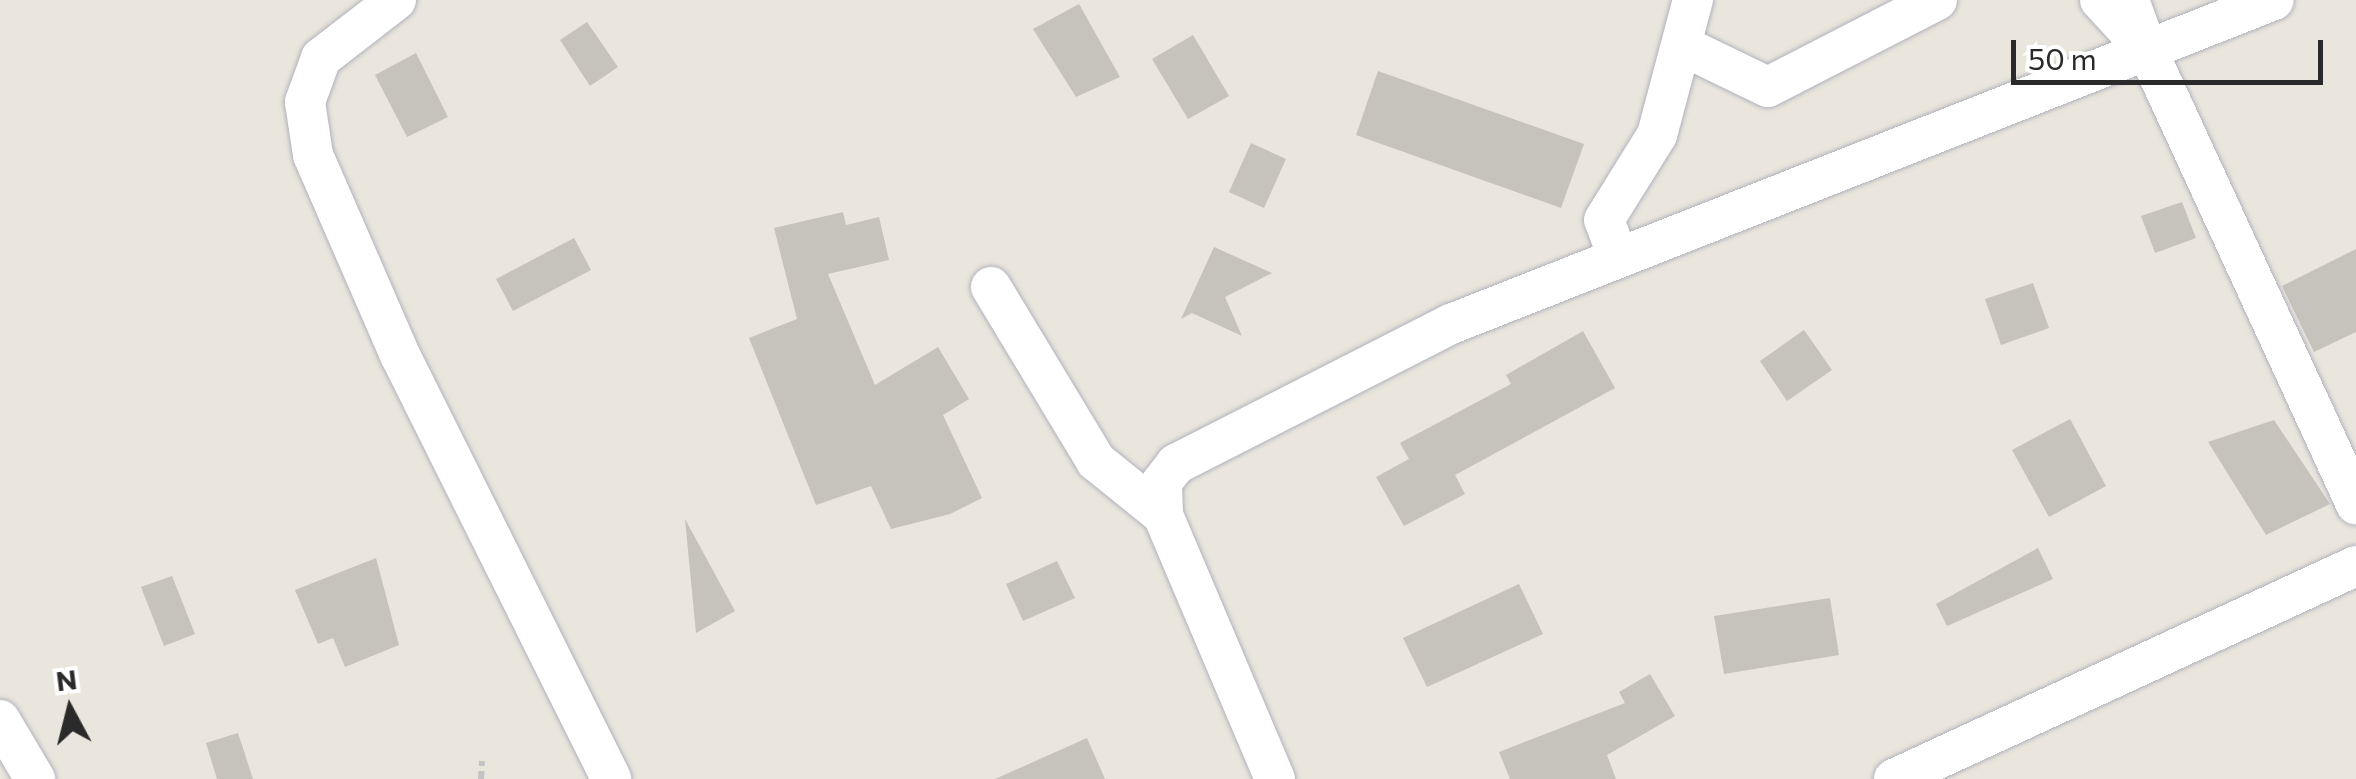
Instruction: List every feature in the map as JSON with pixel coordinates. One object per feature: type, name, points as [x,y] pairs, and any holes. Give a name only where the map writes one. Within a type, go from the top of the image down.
[{"type":"street","points":[[396,0],[321,58],[305,102],[313,155],[400,357],[611,779]]},
{"type":"street","points":[[1618,256],[1604,220],[1657,135],[1684,46],[1693,0]]},
{"type":"street","points":[[1684,46],[1768,87],[1937,0]]},
{"type":"street","points":[[2100,0],[2148,52]]},
{"type":"street","points":[[2129,0],[2148,52],[2356,504]]},
{"type":"street","points":[[1275,779],[1163,515],[1162,482],[1176,464],[1450,324],[2274,0]]},
{"type":"street","points":[[991,287],[1096,462],[1163,515]]},
{"type":"street","points":[[1894,779],[2356,566]]},
{"type":"street","points":[[0,720],[35,779]]},
{"type":"path","points":[[481,779],[482,761]]},
{"type":"building","points":[[1079,4],[1120,77],[1076,97],[1033,29]]},
{"type":"building","points":[[587,22],[618,67],[590,86],[560,40]]},
{"type":"building","points":[[1193,35],[1229,96],[1188,119],[1152,59]]},
{"type":"building","points":[[416,53],[448,117],[407,137],[375,75]]},
{"type":"building","points":[[1378,71],[1584,144],[1561,208],[1356,135]]},
{"type":"building","points":[[1251,143],[1286,159],[1264,208],[1229,192]]},
{"type":"building","points":[[2182,202],[2196,238],[2155,253],[2141,216]]},
{"type":"building","points":[[843,212],[846,225],[879,217],[889,260],[828,274],[875,385],[938,347],[969,399],[943,415],[982,498],[950,514],[891,529],[871,486],[816,505],[749,338],[797,319],[774,228]]},
{"type":"building","points":[[574,238],[591,270],[513,311],[496,279]]},
{"type":"building","points":[[1214,247],[1272,273],[1225,297],[1242,336],[1192,313],[1181,319]]},
{"type":"building","points":[[2356,249],[2356,332],[2314,352],[2282,286]]},
{"type":"building","points":[[2033,283],[2049,328],[2001,345],[1985,299]]},
{"type":"building","points":[[1804,330],[1832,370],[1787,401],[1760,361]]},
{"type":"building","points":[[1583,331],[1615,388],[1455,475],[1465,494],[1404,526],[1376,477],[1409,459],[1400,443],[1511,384],[1506,375]]},
{"type":"building","points":[[2070,419],[2106,486],[2049,517],[2012,450]]},
{"type":"building","points":[[2274,420],[2330,504],[2266,535],[2208,442]]},
{"type":"building","points":[[685,519],[735,611],[696,633]]},
{"type":"building","points":[[2038,548],[2053,579],[1947,626],[1936,604]]},
{"type":"building","points":[[376,558],[399,645],[345,667],[333,638],[318,644],[295,590]]},
{"type":"building","points":[[1057,561],[1075,598],[1023,621],[1006,584]]},
{"type":"building","points":[[172,576],[195,634],[164,646],[141,587]]},
{"type":"building","points":[[1519,584],[1543,634],[1427,687],[1403,638]]},
{"type":"building","points":[[1830,598],[1839,655],[1724,674],[1714,616]]},
{"type":"building","points":[[1650,674],[1675,716],[1607,755],[1616,779],[1510,779],[1499,752],[1625,703],[1619,692]]},
{"type":"building","points":[[238,733],[253,779],[217,779],[206,743]]},
{"type":"building","points":[[1087,738],[1105,779],[995,779]]}]
